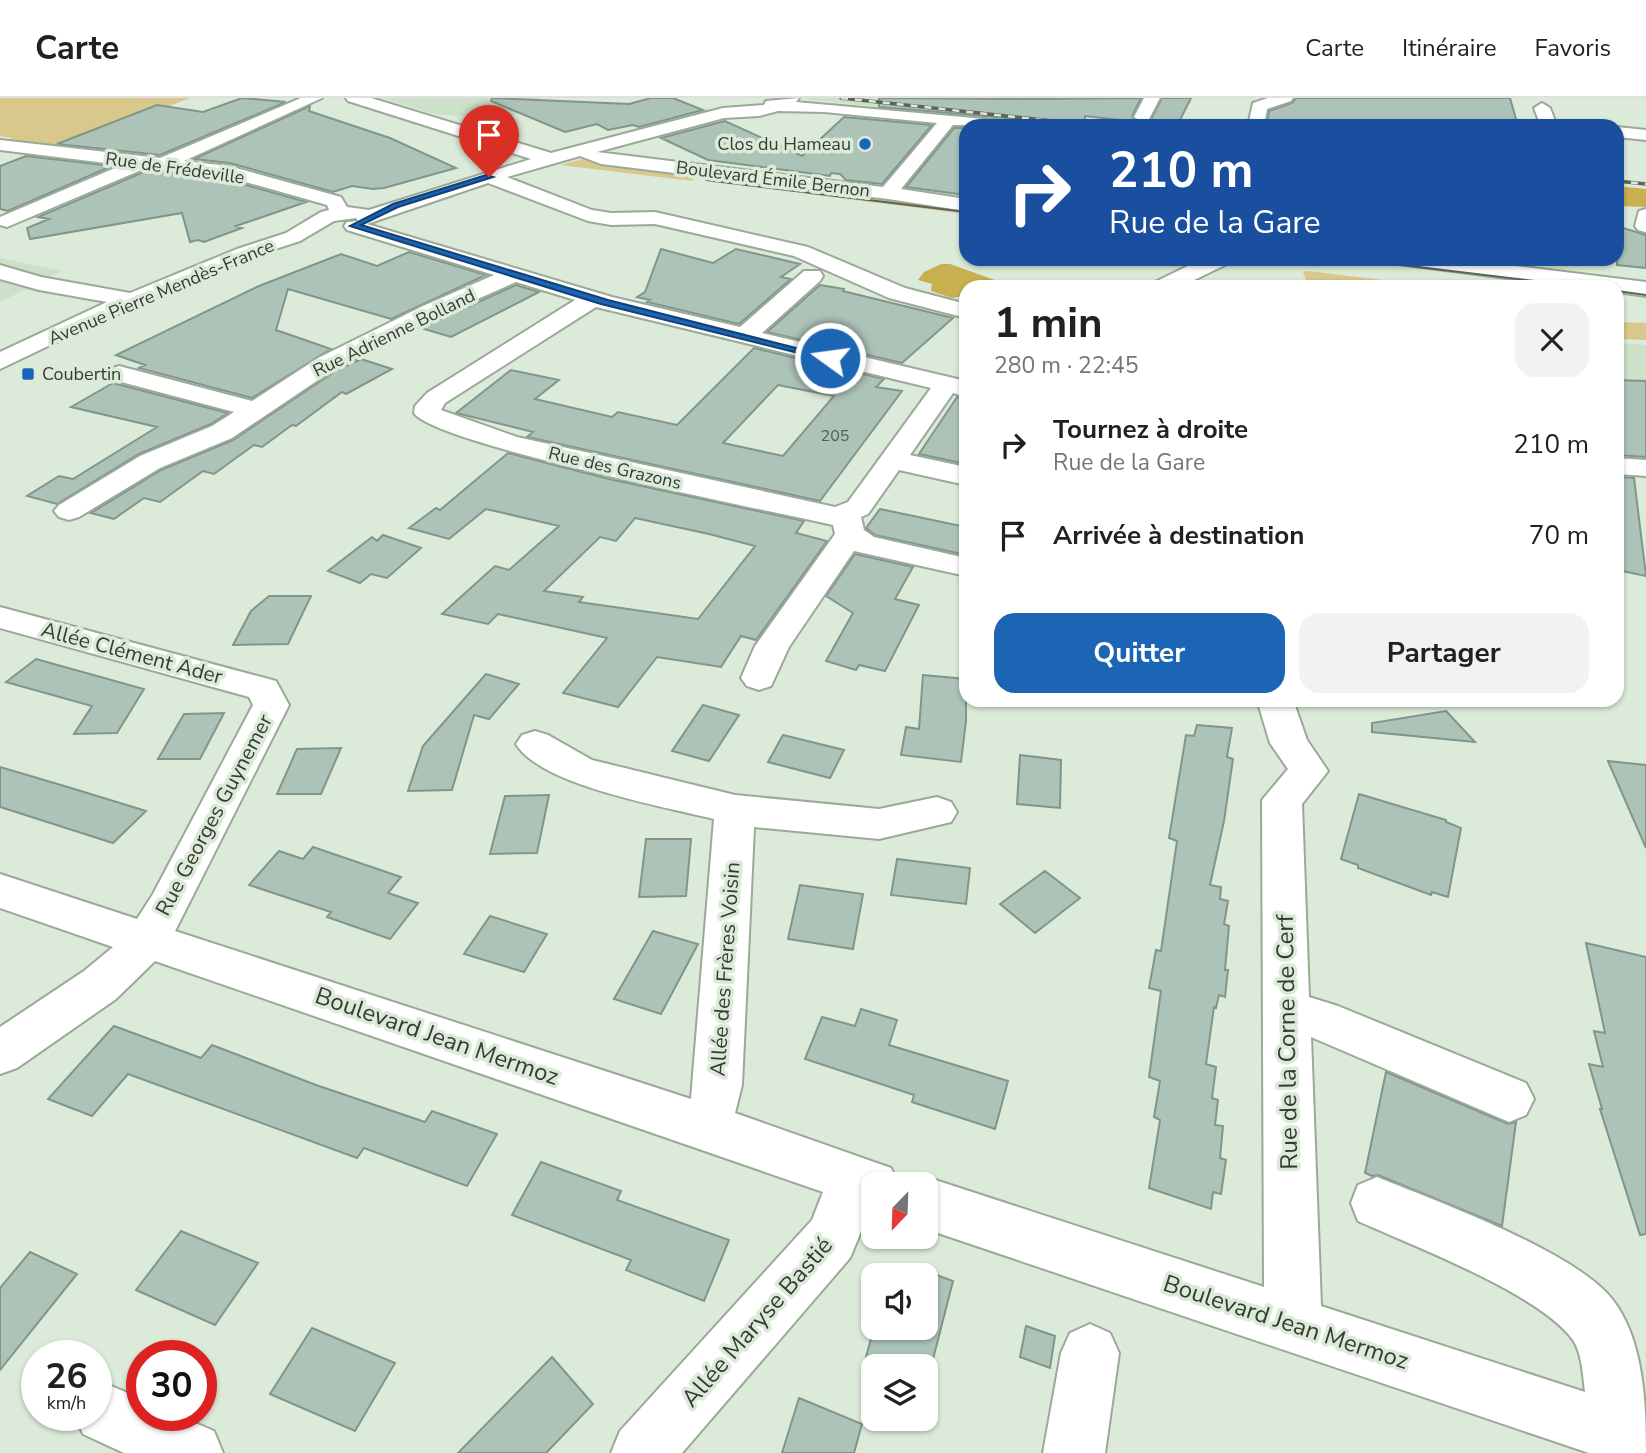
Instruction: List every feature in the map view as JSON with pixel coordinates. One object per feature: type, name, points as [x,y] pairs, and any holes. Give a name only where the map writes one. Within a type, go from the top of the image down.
[{"type":"street","points":[[162,164],[314,98]]},
{"type":"street","points":[[354,98],[548,158]]},
{"type":"street","points":[[345,220],[408,198],[548,158],[792,98]]},
{"type":"street","points":[[1142,117],[1152,98]]},
{"type":"street","points":[[1257,119],[1259,106],[1285,98]]},
{"type":"street","points":[[756,105],[824,107],[959,120]]},
{"type":"street","points":[[1542,108],[1546,119]]},
{"type":"street","points":[[888,193],[949,119]]},
{"type":"street","points":[[1624,133],[1646,135]]},
{"type":"street","name":"Rue de Frédeville","points":[[6,149],[229,172],[326,198],[337,204],[345,220]]},
{"type":"street","name":"Boulevard Émile Bernon","points":[[579,150],[601,159],[959,204]]},
{"type":"street","points":[[345,220],[548,158]]},
{"type":"street","points":[[6,221],[143,162]]},
{"type":"street","points":[[489,177],[588,215],[611,219],[655,218],[801,251],[897,293],[959,309]]},
{"type":"street","points":[[326,198],[408,198]]},
{"type":"street","points":[[1645,226],[1646,215]]},
{"type":"street","points":[[345,220],[594,299],[956,387],[892,460],[858,508],[772,646],[759,678]]},
{"type":"street","name":"Avenue Pierre Mendès-France","points":[[0,362],[84,320],[244,253],[345,220]]},
{"type":"street","name":"Avenue Pierre Mendès-France","points":[[0,379],[155,300],[345,220]]},
{"type":"street","points":[[1177,280],[1205,266]]},
{"type":"street","points":[[1508,266],[1537,268],[1599,280]]},
{"type":"street","points":[[0,272],[39,283],[133,300]]},
{"type":"street","name":"Rue Adrienne Bolland","points":[[69,512],[150,462],[206,440],[327,363],[431,311],[513,275]]},
{"type":"street","points":[[743,337],[812,276]]},
{"type":"street","points":[[1624,285],[1646,289]]},
{"type":"street","name":"Rue des Grazons","points":[[594,299],[497,357],[436,398],[428,406],[427,413],[439,421],[510,444],[823,515],[848,524]]},
{"type":"street","points":[[0,338],[68,307],[133,300]]},
{"type":"street","points":[[119,374],[256,410]]},
{"type":"street","points":[[892,460],[959,474]]},
{"type":"street","points":[[1624,466],[1646,468]]},
{"type":"street","points":[[848,524],[863,544],[959,565]]},
{"type":"street","name":"Allée Clément Ader","points":[[0,617],[263,689]]},
{"type":"street","name":"Rue Georges Guynemer","points":[[147,940],[168,906],[271,705],[263,689]]},
{"type":"street","name":"Rue de la Corne de Cerf","points":[[1277,707],[1289,743],[1309,771],[1282,800],[1293,1324]]},
{"type":"street","points":[[536,744],[581,771],[735,810],[879,824],[937,812]]},
{"type":"street","name":"Allée des Frères Voisin","points":[[704,1126],[716,1099],[718,1085],[735,810]]},
{"type":"street","name":"Boulevard Jean Mermoz","points":[[0,891],[793,1156],[861,1182]]},
{"type":"street","points":[[0,1053],[100,985],[147,940]]},
{"type":"street","points":[[1286,1011],[1322,1020],[1508,1099]]},
{"type":"street","name":"Allée Maryse Bastié","points":[[642,1453],[831,1239],[844,1209],[861,1186]]},
{"type":"street","points":[[1377,1203],[1564,1292],[1592,1318],[1607,1347],[1633,1438]]},
{"type":"street","name":"Boulevard Jean Mermoz","points":[[938,1207],[1633,1438]]},
{"type":"street","points":[[1074,1453],[1090,1353]]},
{"type":"street","points":[[112,1417],[192,1453]]},
{"type":"shaded area","points":[[0,98],[190,98],[61,148],[7,140],[12,138],[0,136]]},
{"type":"shaded area","points":[[382,98],[543,98],[496,125],[466,121],[470,117],[434,114]]},
{"type":"shaded area","points":[[869,98],[1070,119],[991,119],[804,99]]},
{"type":"shaded area","points":[[590,157],[703,172],[692,181],[560,165]]},
{"type":"shaded area","points":[[815,186],[959,207],[959,213],[807,194]]},
{"type":"shaded area","points":[[1624,187],[1646,189],[1646,207],[1624,206]]},
{"type":"shaded area","points":[[0,258],[63,271],[0,302]]},
{"type":"shaded area","points":[[941,264],[950,264],[995,280],[959,280],[959,297],[952,298],[931,291],[932,284],[918,280],[924,272]]},
{"type":"shaded area","points":[[1308,271],[1382,280],[1306,280],[1303,272]]},
{"type":"shaded area","points":[[1624,322],[1646,323],[1646,340],[1624,339]]},
{"type":"shaded area","points":[[1624,343],[1646,345],[1646,453],[1624,452]]},
{"type":"building","points":[[242,98],[286,102],[160,155],[57,144],[157,105],[203,112]]},
{"type":"building","points":[[492,98],[629,104],[651,98],[673,98],[703,110],[639,127],[633,125],[608,130],[597,124],[565,132],[491,101]]},
{"type":"building","points":[[879,98],[1141,98],[1132,116],[1134,119],[1085,116],[1085,119],[1018,119],[879,107]]},
{"type":"building","points":[[1162,98],[1191,98],[1180,119],[1151,119]]},
{"type":"building","points":[[1296,98],[1510,98],[1516,119],[1268,119],[1269,111],[1292,103]]},
{"type":"building","points":[[310,106],[309,111],[390,138],[456,168],[384,188],[352,186],[333,192],[230,163],[194,159]]},
{"type":"building","points":[[844,117],[932,125],[882,184],[846,180],[840,174],[831,173],[830,176],[708,160],[661,138],[725,121],[802,156]]},
{"type":"building","points":[[954,128],[959,128],[959,194],[906,187]]},
{"type":"building","points":[[26,156],[112,166],[8,211],[0,209],[0,166]]},
{"type":"building","points":[[146,171],[228,180],[306,202],[236,226],[242,228],[204,242],[190,242],[182,213],[30,239],[27,228],[49,219],[38,217]]},
{"type":"building","points":[[1624,228],[1646,235],[1646,268],[1624,266]]},
{"type":"building","points":[[661,249],[713,263],[736,249],[800,264],[781,277],[791,279],[739,324],[647,302],[650,300],[637,297],[645,292]]},
{"type":"building","points":[[409,252],[486,275],[391,319],[288,289],[276,330],[331,349],[252,398],[139,368],[145,365],[116,355],[259,286],[341,254],[377,266]]},
{"type":"building","points":[[516,285],[539,292],[451,337],[421,328]]},
{"type":"building","points":[[820,285],[953,318],[902,363],[767,332]]},
{"type":"building","points":[[754,348],[884,379],[876,387],[902,391],[820,501],[527,437],[533,432],[456,413],[511,370],[559,380],[535,399],[612,417],[618,412],[677,425]],"holes":[[[778,385],[834,396],[783,456],[723,443]]]},
{"type":"building","points":[[361,359],[392,369],[346,394],[342,392],[296,426],[292,425],[262,447],[254,445],[214,474],[203,471],[160,502],[144,498],[114,519],[91,513],[161,470],[233,440],[337,370]]},
{"type":"building","points":[[1624,380],[1646,381],[1646,457],[1624,455]]},
{"type":"building","points":[[113,383],[228,413],[211,424],[139,454],[57,504],[27,496],[59,476],[73,479],[157,427],[71,407]]},
{"type":"building","points":[[957,397],[959,397],[959,463],[919,454]]},
{"type":"building","points":[[508,453],[609,479],[804,521],[796,533],[827,541],[756,640],[741,636],[721,667],[657,657],[618,707],[563,693],[607,638],[498,614],[488,624],[442,614],[495,566],[509,570],[559,526],[486,509],[449,539],[409,528],[436,508],[440,510]],"holes":[[[635,518],[755,546],[698,619],[579,602],[583,597],[544,591],[600,537],[616,541]]]},
{"type":"building","points":[[1624,477],[1634,478],[1646,576],[1624,571]]},
{"type":"building","points":[[880,509],[959,526],[959,553],[875,535],[866,528]]},
{"type":"building","points":[[383,535],[421,548],[387,578],[371,574],[360,583],[328,571],[372,537],[377,541]]},
{"type":"building","points":[[855,554],[913,567],[895,599],[919,605],[885,671],[859,665],[856,670],[826,661],[853,613],[826,596]]},
{"type":"building","points":[[269,596],[311,596],[288,644],[233,645],[251,611]]},
{"type":"building","points":[[36,659],[144,689],[117,733],[74,734],[92,706],[6,682]]},
{"type":"building","points":[[486,674],[519,684],[489,719],[474,715],[452,790],[408,791],[423,746]]},
{"type":"building","points":[[923,675],[959,678],[959,707],[966,707],[961,762],[901,755],[906,727],[919,729]]},
{"type":"building","points":[[703,705],[739,715],[709,761],[672,751]]},
{"type":"building","points":[[1446,711],[1475,742],[1372,732],[1372,723]]},
{"type":"building","points":[[224,713],[200,759],[158,759],[184,714]]},
{"type":"building","points":[[1197,725],[1232,728],[1227,757],[1233,759],[1224,821],[1210,885],[1221,887],[1220,899],[1228,901],[1224,924],[1229,926],[1225,997],[1219,995],[1216,1008],[1214,1007],[1206,1064],[1216,1067],[1212,1098],[1218,1100],[1215,1125],[1223,1126],[1220,1158],[1226,1160],[1221,1194],[1213,1192],[1211,1209],[1149,1188],[1160,1120],[1154,1117],[1160,1081],[1149,1077],[1161,991],[1149,988],[1156,950],[1161,951],[1177,841],[1169,838],[1186,735],[1194,736]]},
{"type":"building","points":[[783,735],[844,750],[830,778],[768,762]]},
{"type":"building","points":[[341,748],[321,794],[277,794],[297,749]]},
{"type":"building","points":[[1020,755],[1061,760],[1060,808],[1017,804]]},
{"type":"building","points":[[1608,761],[1646,765],[1646,848]]},
{"type":"building","points":[[0,767],[146,811],[113,843],[0,807]]},
{"type":"building","points":[[1359,794],[1446,820],[1461,828],[1448,897],[1432,892],[1431,895],[1341,859]]},
{"type":"building","points":[[549,795],[537,853],[490,854],[505,796]]},
{"type":"building","points":[[646,839],[691,839],[686,896],[639,897]]},
{"type":"building","points":[[313,847],[401,877],[388,893],[418,903],[390,939],[327,917],[331,912],[249,885],[279,851],[303,859]]},
{"type":"building","points":[[897,859],[970,868],[966,904],[891,895]]},
{"type":"building","points":[[1045,871],[1080,898],[1035,933],[1000,904]]},
{"type":"building","points":[[800,885],[863,894],[853,949],[788,939]]},
{"type":"building","points":[[490,916],[547,934],[524,972],[464,954]]},
{"type":"building","points":[[653,931],[698,944],[661,1014],[614,999]]},
{"type":"building","points":[[1586,943],[1646,957],[1646,1234],[1640,1235],[1600,1109],[1589,1064],[1603,1067],[1594,1031],[1605,1033]]},
{"type":"building","points":[[861,1009],[897,1020],[889,1045],[1008,1081],[995,1129],[912,1102],[914,1095],[805,1059],[822,1017],[855,1026]]},
{"type":"building","points":[[114,1026],[201,1058],[212,1045],[316,1085],[425,1122],[432,1111],[497,1134],[467,1186],[364,1148],[357,1158],[128,1074],[92,1116],[48,1099]]},
{"type":"building","points":[[1386,1072],[1508,1124],[1516,1122],[1502,1226],[1378,1175],[1365,1173]]},
{"type":"building","points":[[541,1162],[621,1191],[617,1200],[729,1240],[704,1301],[626,1270],[631,1260],[512,1215]]},
{"type":"building","points":[[181,1231],[258,1263],[215,1325],[136,1290]]},
{"type":"building","points":[[30,1252],[77,1274],[24,1340],[21,1340],[21,1344],[0,1370],[0,1288]]},
{"type":"building","points":[[938,1275],[953,1281],[938,1340]]},
{"type":"building","points":[[1026,1326],[1055,1336],[1050,1368],[1020,1357]]},
{"type":"building","points":[[312,1328],[395,1363],[355,1431],[270,1394]]},
{"type":"building","points":[[871,1340],[938,1340],[934,1354],[867,1354]]},
{"type":"building","points":[[552,1357],[593,1404],[546,1453],[458,1453]]},
{"type":"building","points":[[799,1398],[861,1424],[854,1453],[782,1453]]},
{"type":"tram line","points":[[706,180],[959,211]]},
{"type":"tram line","points":[[1410,266],[1527,280]]},
{"type":"tram line","points":[[1624,292],[1646,295]]},
{"type":"railway","points":[[841,98],[1034,119]]},
{"type":"railway","points":[[1624,182],[1646,184]]},
{"type":"place","name":"Clos du Hameau","points":[[865,144]]},
{"type":"place","name":"Coubertin","points":[[28,374]]},
{"type":"route","points":[[489,177],[396,206],[354,226],[605,302],[830,358]]}]
